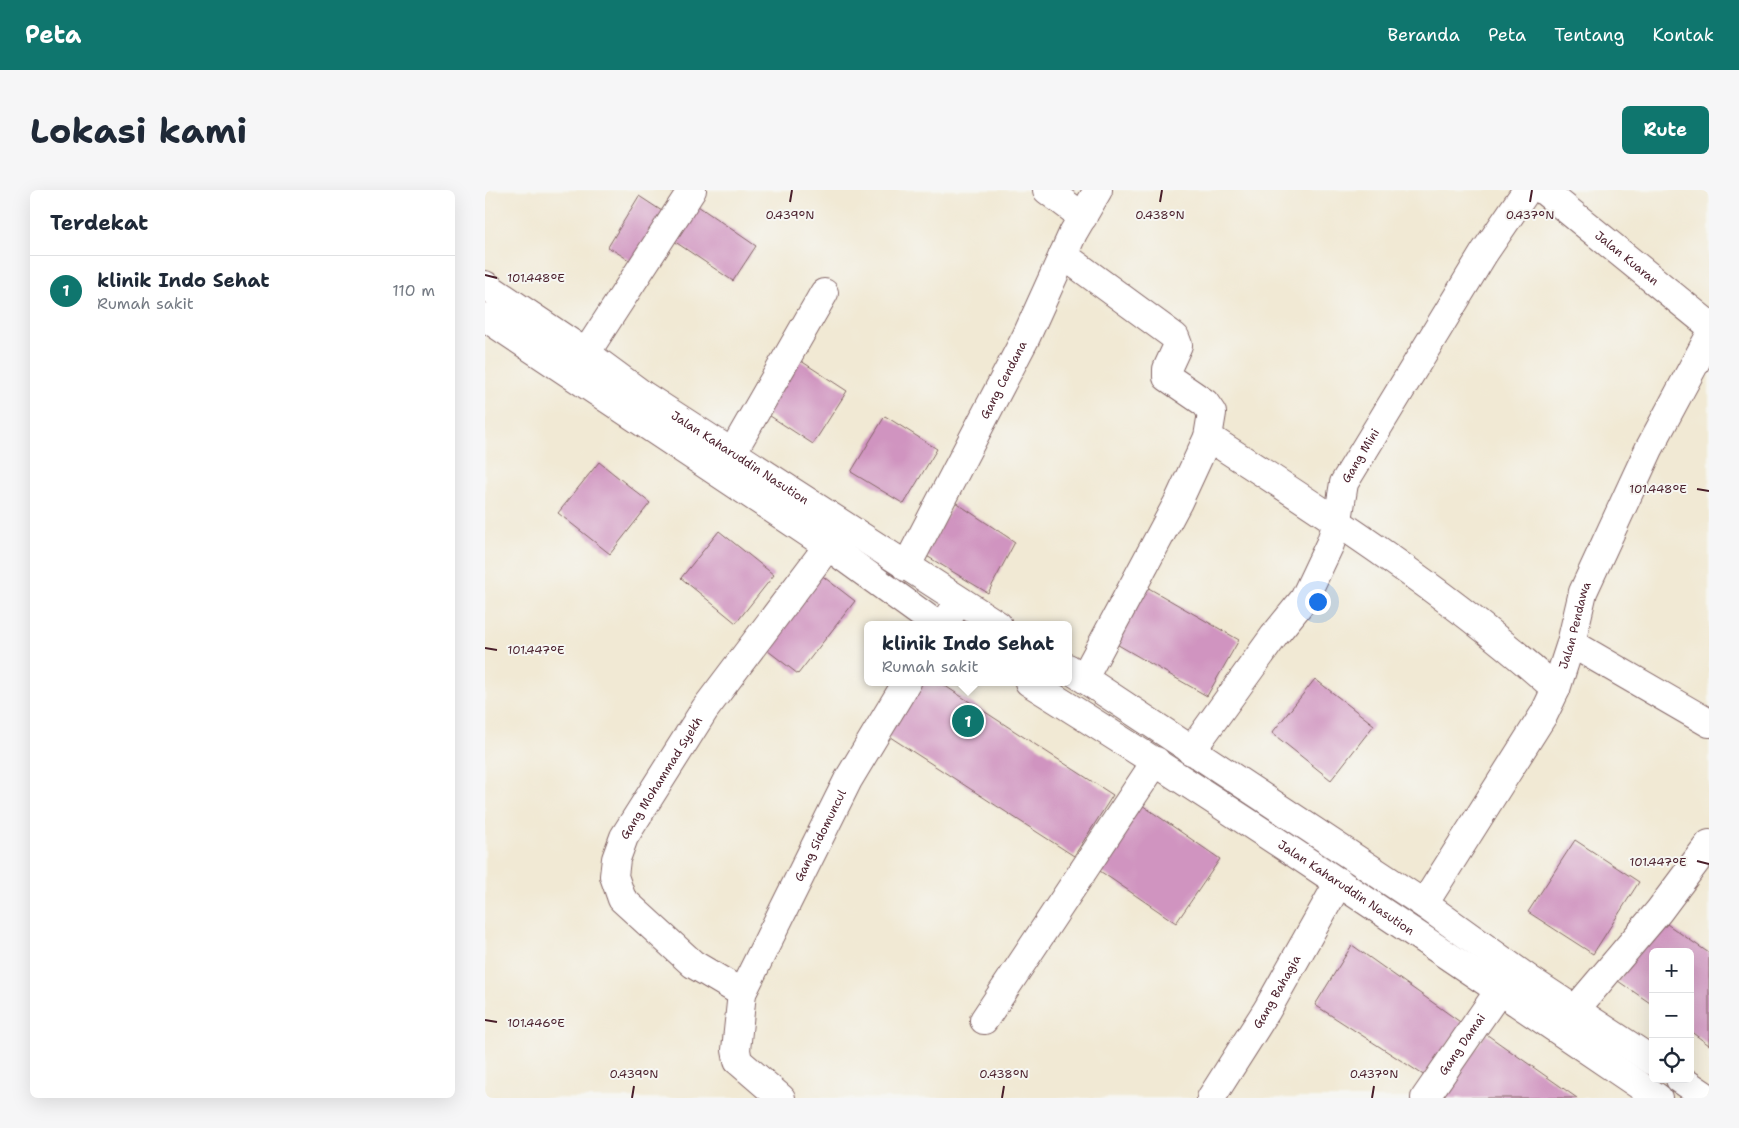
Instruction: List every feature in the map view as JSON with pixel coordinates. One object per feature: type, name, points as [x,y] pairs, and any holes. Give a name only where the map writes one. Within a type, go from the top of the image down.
[{"type":"main road","points":[[586,353],[692,190]]},
{"type":"main road","points":[[1047,190],[1083,217]]},
{"type":"main road","name":"Gang Cendana","points":[[906,567],[1026,336],[1063,256],[1098,190]]},
{"type":"main road","name":"Gang Mini","points":[[1191,751],[1274,636],[1304,599],[1330,544],[1338,520],[1344,483],[1484,253],[1527,190]]},
{"type":"main road","name":"Jalan Kuaran","points":[[1554,193],[1709,325]]},
{"type":"main road","points":[[1063,256],[1175,337],[1179,345],[1167,369],[1167,377],[1209,407],[1212,413],[1208,437],[1178,502],[1076,673],[1424,904],[1649,1059]]},
{"type":"main road","name":"Jalan Kaharuddin Nasution","points":[[485,285],[586,353],[643,395],[992,621]]},
{"type":"main road","points":[[732,453],[824,293]]},
{"type":"main road","name":"Jalan Kaharuddin Nasution","points":[[485,317],[828,546],[931,621]]},
{"type":"main road","name":"Jalan Pendawa","points":[[1424,904],[1544,714],[1556,689],[1587,583],[1649,449],[1709,337]]},
{"type":"main road","points":[[1208,437],[1338,520],[1459,608],[1510,648],[1556,689]]},
{"type":"main road","name":"Gang Mohammad Syekh","points":[[742,993],[693,964],[622,899],[614,876],[616,859],[624,837],[705,709],[828,546]]},
{"type":"main road","points":[[945,621],[960,601]]},
{"type":"main road","points":[[1571,643],[1709,723]]},
{"type":"main road","name":"Gang Sidomuncul","points":[[781,1098],[738,1061],[735,1050],[742,993],[847,780],[905,686]]},
{"type":"main road","name":"Jalan Kaharuddin Nasution","points":[[1035,686],[1156,761],[1339,882],[1657,1098]]},
{"type":"main road","points":[[983,1020],[1156,761]]},
{"type":"main road","points":[[1575,1010],[1659,911],[1709,844]]},
{"type":"main road","name":"Gang Bahagia","points":[[1211,1098],[1267,1010],[1339,882]]},
{"type":"main road","name":"Gang Damai","points":[[1425,1098],[1499,991]]},
{"type":"main road","points":[[1686,1083],[1708,1098]]},
{"type":"building","points":[[639,196],[668,215],[637,265],[608,247]]},
{"type":"building","points":[[695,204],[756,246],[733,281],[671,239]]},
{"type":"building","points":[[798,359],[847,391],[813,444],[764,412]]},
{"type":"building","points":[[885,416],[937,449],[904,504],[851,472]]},
{"type":"building","points":[[599,462],[650,503],[610,554],[558,513]]},
{"type":"building","points":[[955,502],[1015,542],[988,593],[925,555]]},
{"type":"building","points":[[719,531],[774,575],[736,623],[681,578]]},
{"type":"building","points":[[816,571],[855,601],[798,674],[759,644]]},
{"type":"building","points":[[1145,586],[1239,640],[1207,696],[1113,642]]},
{"type":"building","points":[[1315,679],[1374,725],[1331,780],[1272,733]]},
{"type":"building","points":[[918,686],[945,686],[1113,795],[1074,856],[887,735]]},
{"type":"building","points":[[1139,803],[1220,859],[1176,923],[1094,867]]},
{"type":"building","points":[[1575,840],[1639,882],[1593,954],[1528,912]]},
{"type":"building","points":[[1661,920],[1709,953],[1709,1045],[1694,1034],[1694,948],[1649,948],[1649,1002],[1618,981]]},
{"type":"building","points":[[1352,945],[1463,1024],[1425,1076],[1315,1005]]},
{"type":"building","points":[[1486,1034],[1577,1098],[1447,1098],[1443,1095]]},
{"type":"place","name":"klinik Indo Sehat","points":[[968,721]]}]
